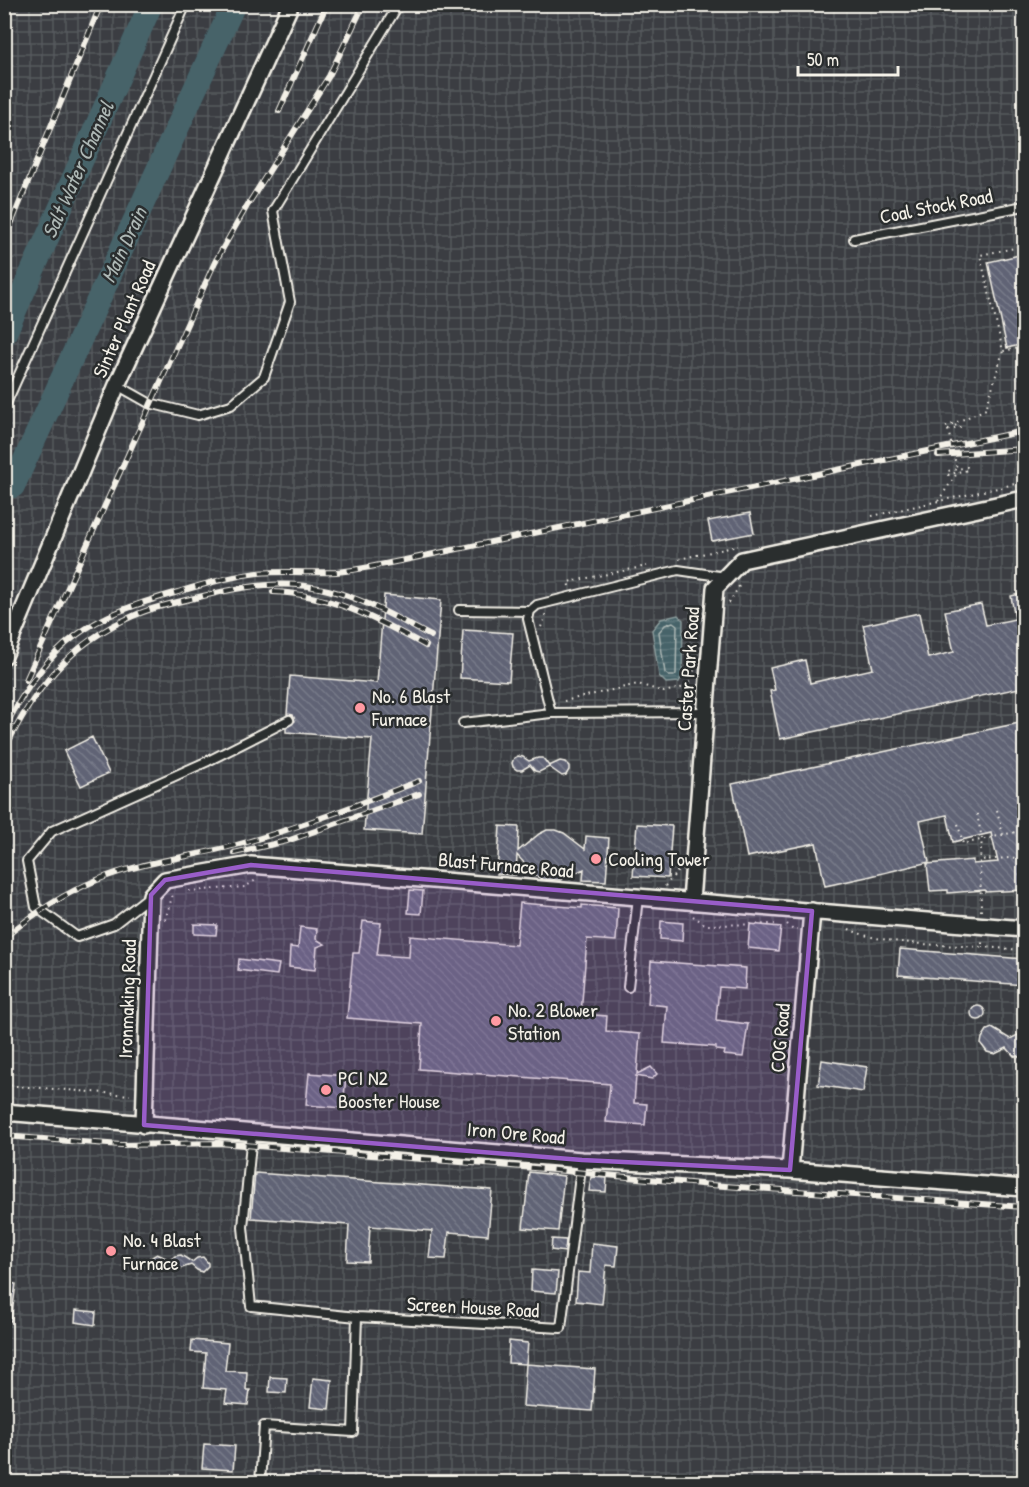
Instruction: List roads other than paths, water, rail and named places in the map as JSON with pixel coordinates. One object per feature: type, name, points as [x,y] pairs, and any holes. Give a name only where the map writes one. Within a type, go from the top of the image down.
[{"type":"street","name":"Sinter Plant Road","points":[[4,656],[117,385],[291,4]]},
{"type":"street","name":"Caster Park Road","points":[[691,901],[715,588],[742,560],[1024,499]]},
{"type":"street","name":"Blast Furnace Road","points":[[151,895],[165,880],[251,865],[1024,929]]},
{"type":"street","name":"Ironmaking Road","points":[[144,1125],[151,895]]},
{"type":"street","name":"COG Road","points":[[790,1170],[812,911]]},
{"type":"street","name":"Iron Ore Road","points":[[4,1113],[582,1160],[790,1170],[1024,1188]]},
{"type":"lane","points":[[4,408],[186,4]]},
{"type":"lane","points":[[117,385],[149,403],[198,415],[231,405],[264,377],[290,302],[273,212],[399,4]]},
{"type":"lane","name":"Coal Stock Road","points":[[854,239],[1024,206]]},
{"type":"lane","points":[[551,713],[528,620],[530,611],[537,605],[678,570],[726,577]]},
{"type":"lane","points":[[459,610],[530,611]]},
{"type":"lane","points":[[463,723],[551,713],[706,712]]},
{"type":"lane","points":[[151,895],[114,924],[77,937],[36,907],[27,861],[52,831],[208,761],[289,720]]},
{"type":"lane","points":[[628,987],[638,897]]},
{"type":"lane","name":"Screen House Road","points":[[252,1133],[243,1227],[251,1306],[357,1317],[561,1328],[582,1160]]},
{"type":"lane","points":[[260,1482],[264,1426],[353,1432],[357,1317]]},
{"type":"water","points":[[678,615],[683,620],[682,676],[679,682],[666,683],[659,676],[652,630],[661,619]]},
{"type":"waterway","name":"Salt Water Channel","points":[[4,335],[151,4]]},
{"type":"waterway","name":"Main Drain","points":[[13,486],[234,4]]},
{"type":"railway","points":[[4,241],[101,4]]},
{"type":"railway","points":[[279,111],[327,4]]},
{"type":"railway","points":[[26,680],[215,262],[247,206],[329,76],[364,4]]},
{"type":"railway","points":[[7,723],[40,671],[76,636],[120,611],[198,586],[258,573],[336,572],[368,567],[1024,431]]},
{"type":"railway","points":[[938,455],[1024,449]]},
{"type":"railway","points":[[4,751],[15,729],[41,689],[72,654],[111,627],[158,607],[250,587],[296,585],[342,594],[381,610],[431,636]]},
{"type":"railway","points":[[273,592],[314,597],[334,603],[389,626],[426,646]]},
{"type":"railway","points":[[4,938],[49,905],[115,873],[228,847],[269,835],[419,781]]},
{"type":"railway","points":[[234,853],[287,841],[419,794]]},
{"type":"railway","points":[[4,1136],[121,1145],[219,1143],[523,1167],[711,1185],[1024,1207]]},
{"type":"place","name":"No. 6 Blast Furnace","points":[[360,708]]},
{"type":"place","name":"Cooling Tower","points":[[596,859]]},
{"type":"place","name":"No. 2 Blower Station","points":[[496,1021]]},
{"type":"place","name":"PCI N2 Booster House","points":[[326,1090]]},
{"type":"place","name":"No. 4 Blast Furnace","points":[[111,1251]]}]
